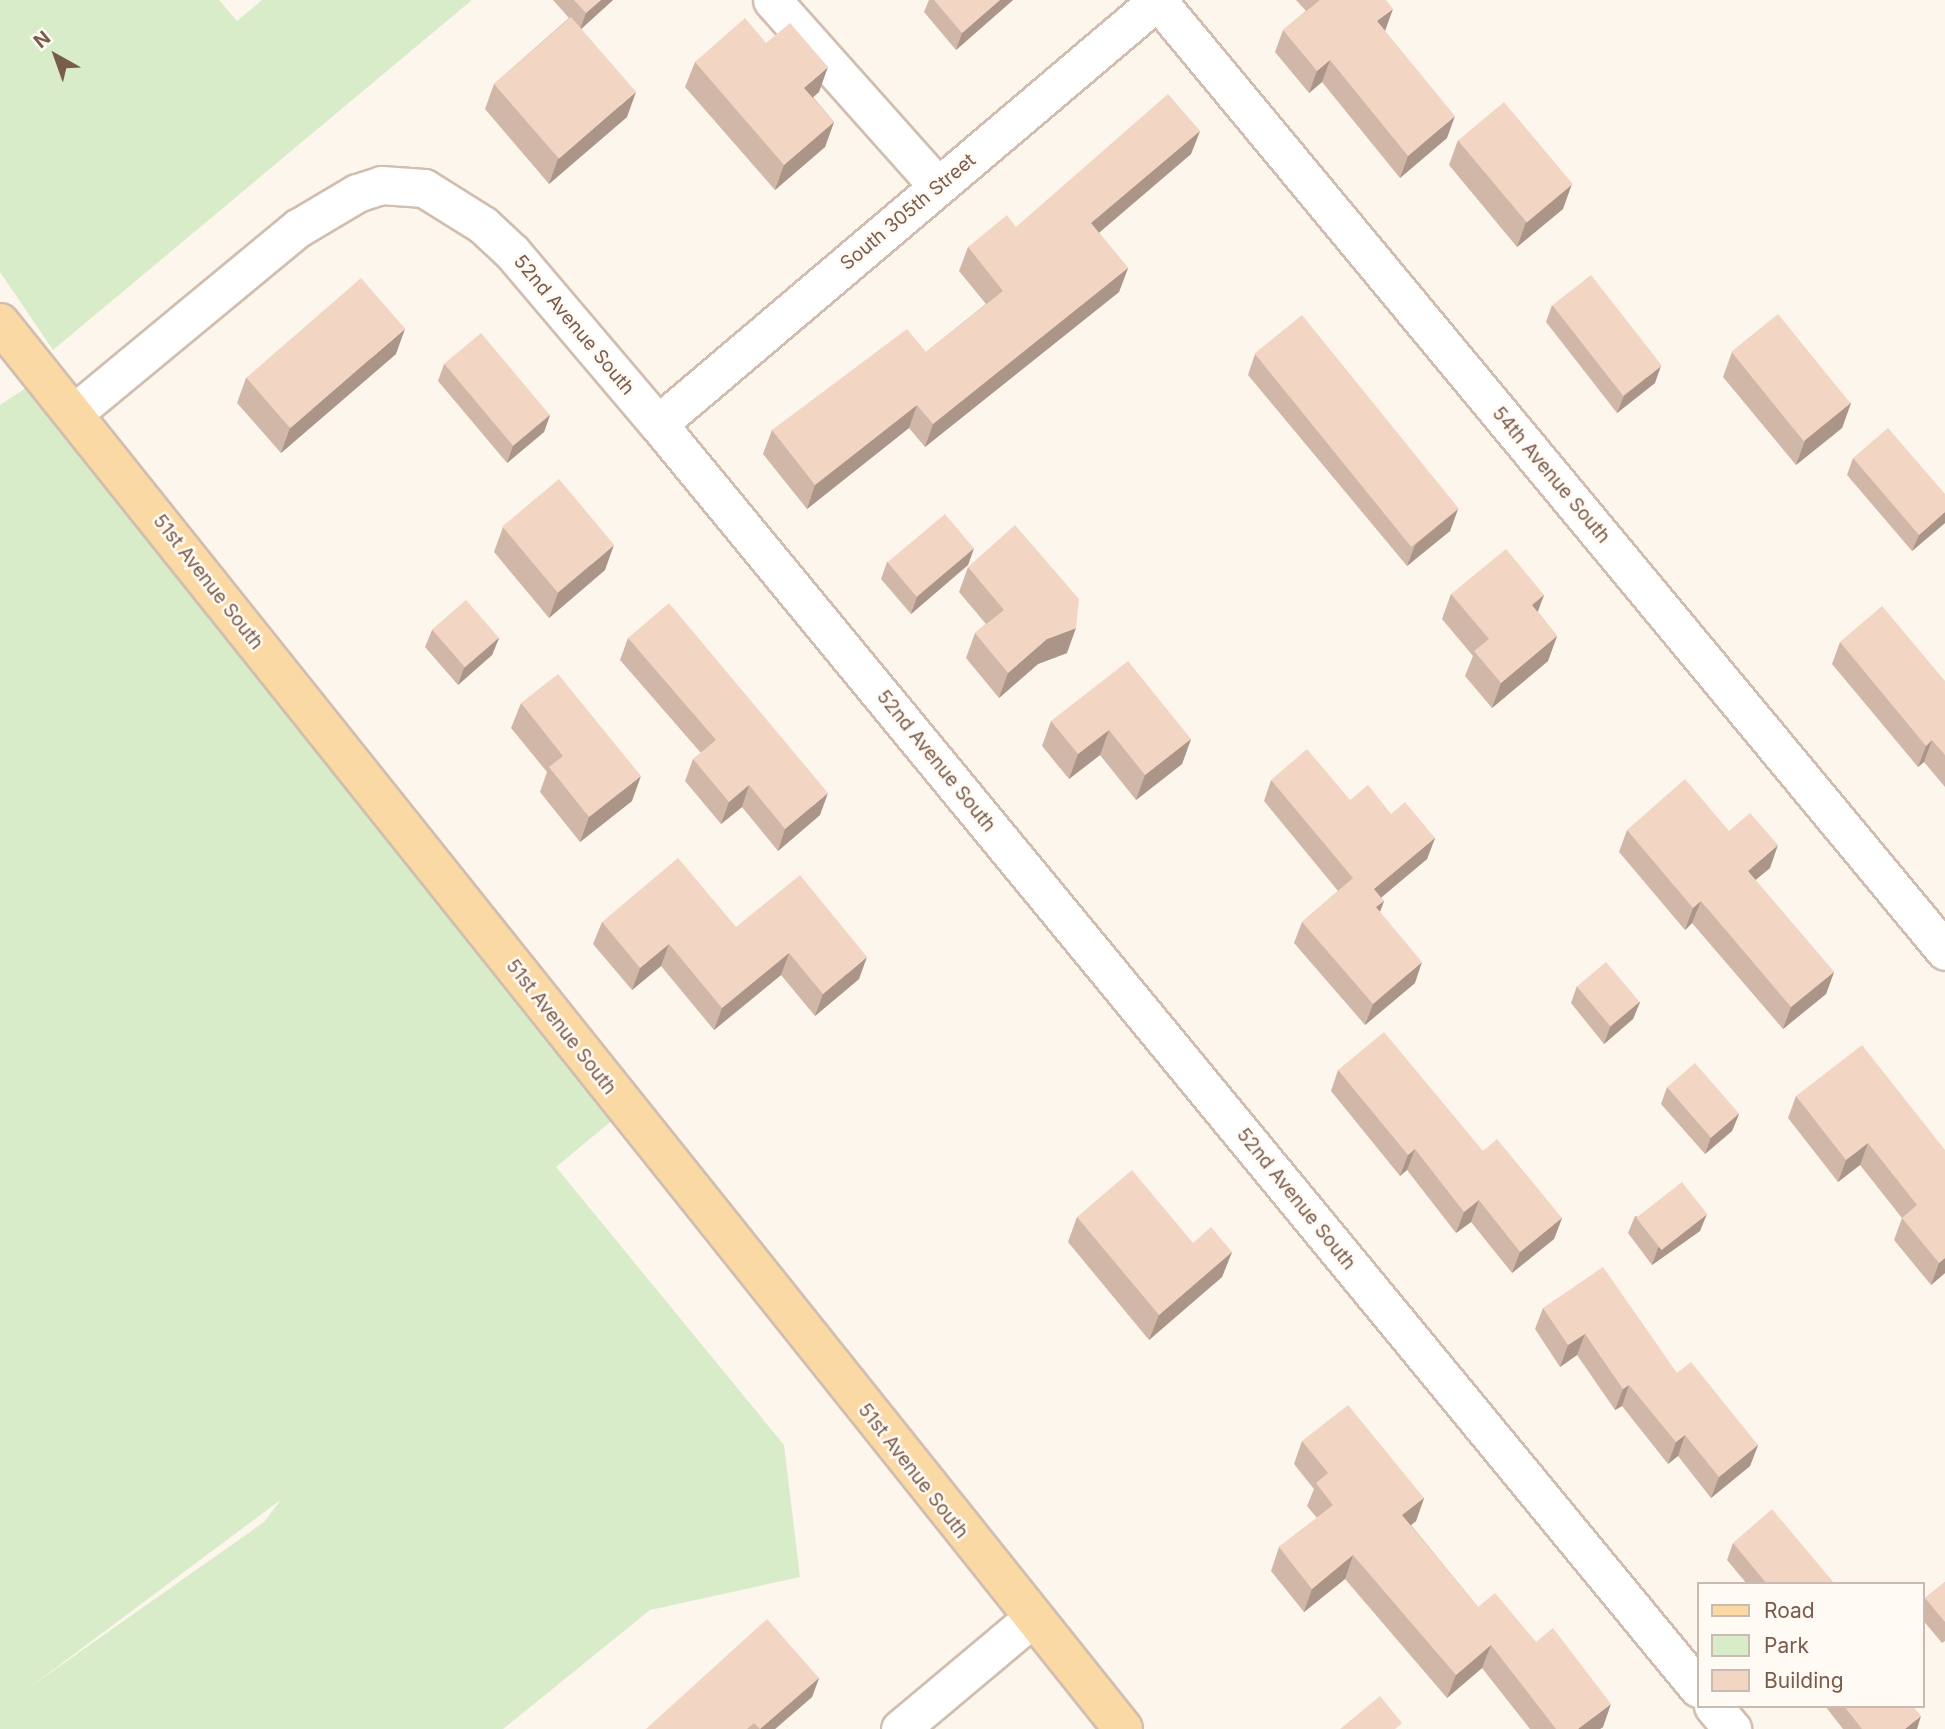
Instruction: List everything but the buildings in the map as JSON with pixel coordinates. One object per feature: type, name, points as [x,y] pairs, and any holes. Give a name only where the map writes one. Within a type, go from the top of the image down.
[{"type":"main road","name":"51st Avenue South","points":[[0,323],[74,412],[1031,1619],[1123,1729]]},
{"type":"street","points":[[772,0],[938,186]]},
{"type":"street","name":"South 305th Street","points":[[658,424],[1157,0]]},
{"type":"street","name":"54th Avenue South","points":[[1157,0],[1945,950]]},
{"type":"street","name":"52nd Avenue South","points":[[74,412],[331,205],[381,185],[405,184],[442,195],[512,252],[658,424],[1696,1686]]},
{"type":"street","points":[[900,1729],[1031,1619]]},
{"type":"street","points":[[1715,1708],[1732,1729]]},
{"type":"green space","points":[[0,0],[219,0],[237,21],[262,0],[472,0],[53,350],[0,272]]},
{"type":"green space","points":[[44,376],[626,1109],[556,1167],[784,1445],[800,1577],[650,1610],[503,1729],[0,1729],[0,405]],"holes":[[[280,1501],[264,1522],[30,1687]]]}]
